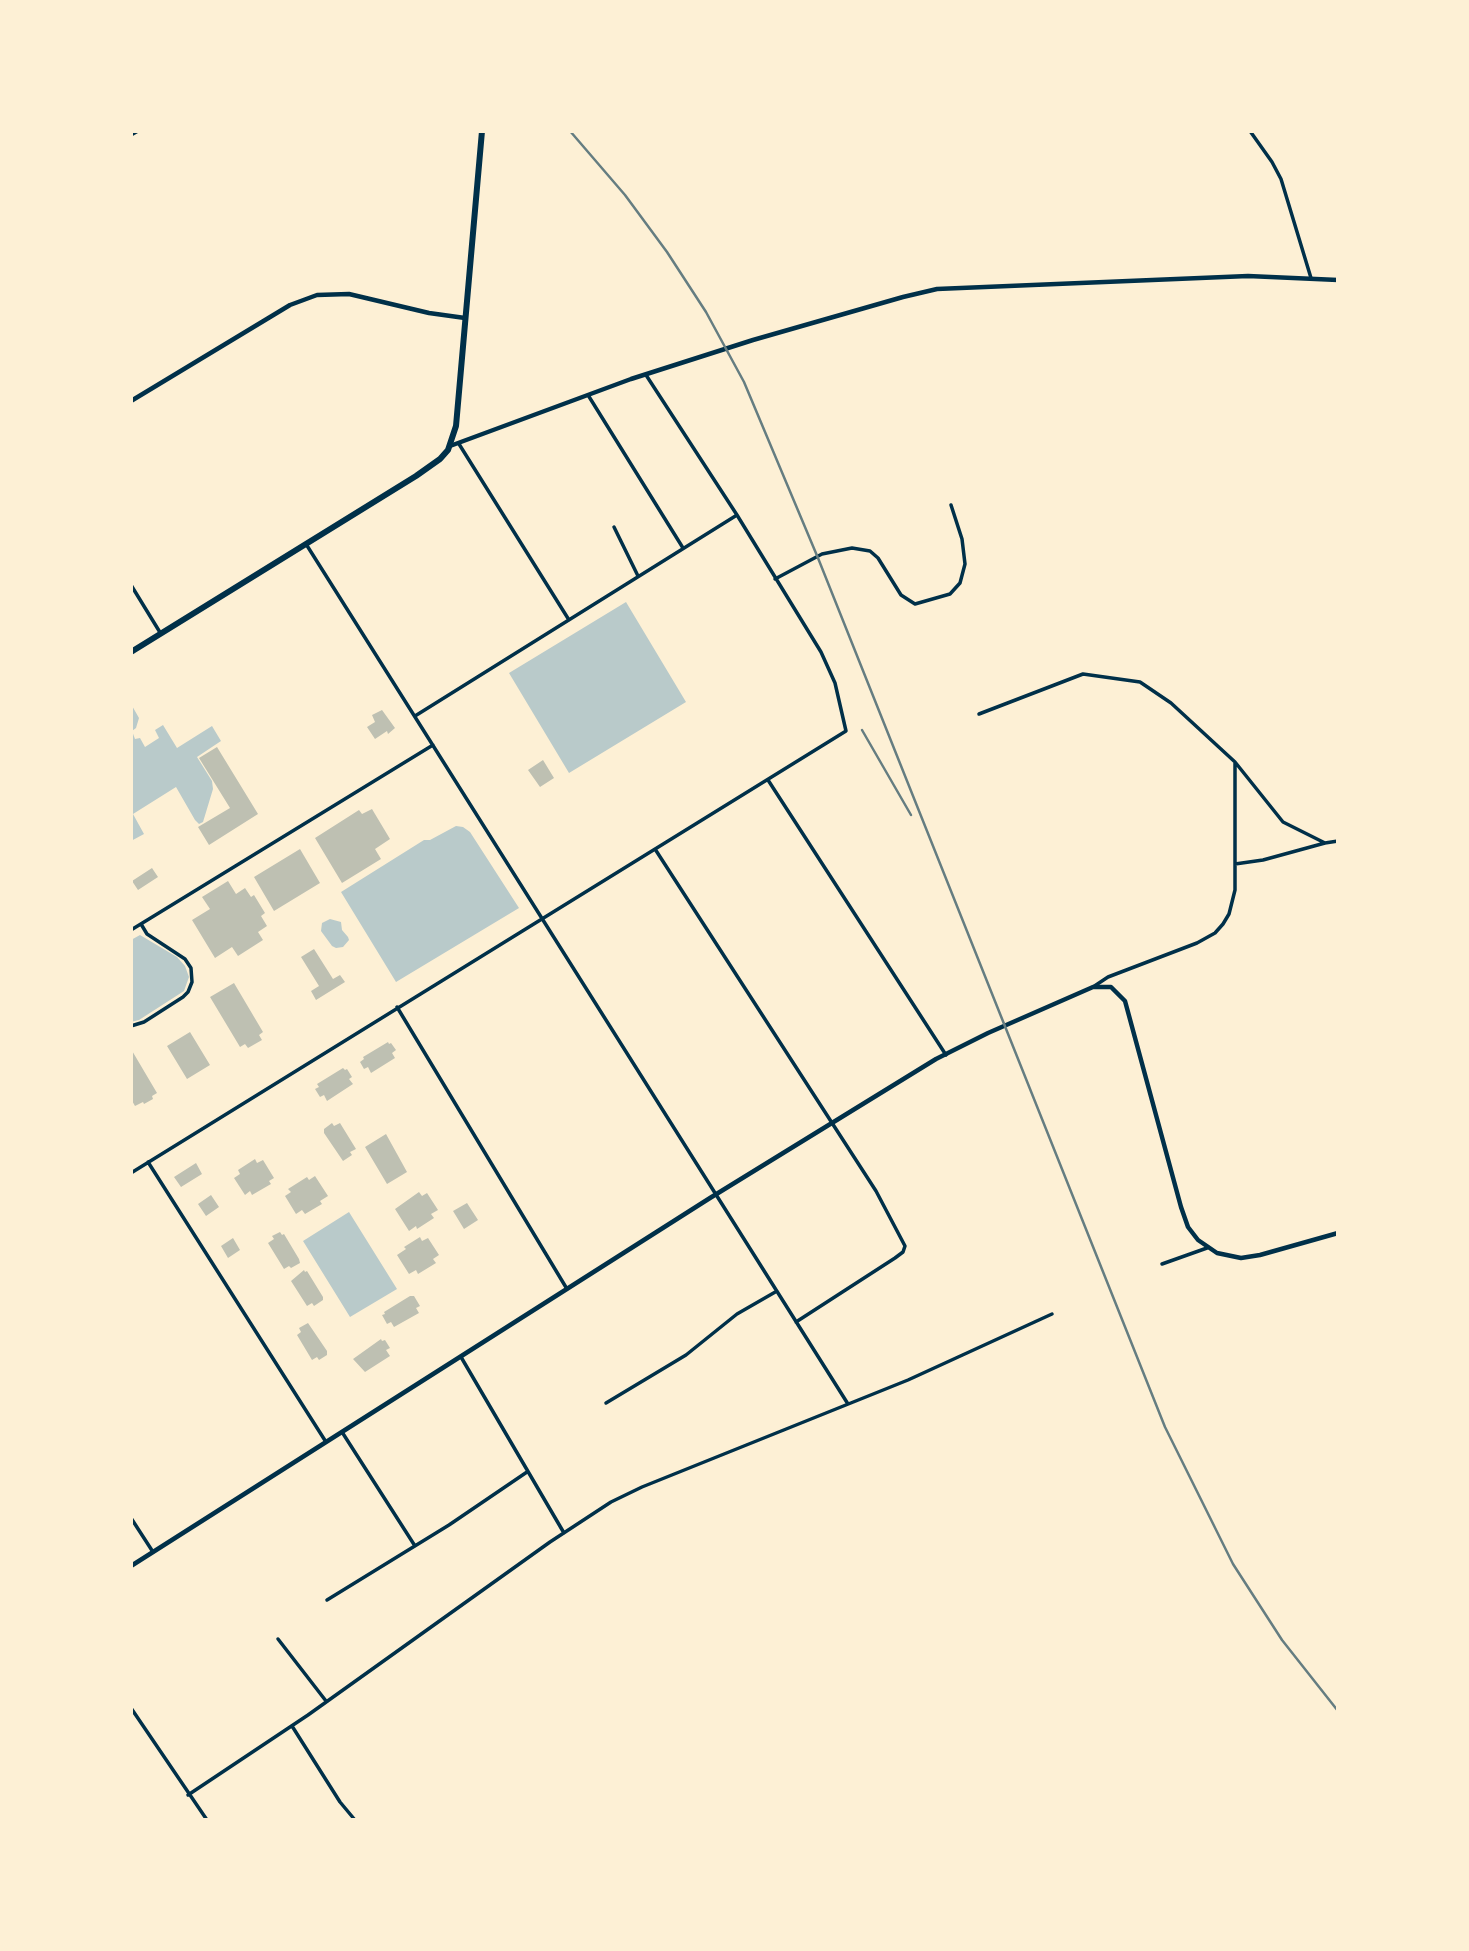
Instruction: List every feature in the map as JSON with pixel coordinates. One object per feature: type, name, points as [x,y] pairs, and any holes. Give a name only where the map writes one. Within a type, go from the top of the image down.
[{"type":"main road","points":[[131,652],[416,476],[440,459],[450,446],[456,426],[482,131]]},
{"type":"street","points":[[131,135],[138,131]]},
{"type":"street","points":[[1250,131],[1272,162],[1280,179],[1311,278]]},
{"type":"street","points":[[450,446],[646,374],[753,340],[937,289],[1248,275],[1338,280]]},
{"type":"street","points":[[131,401],[290,304],[317,295],[349,294],[429,313],[466,318]]},
{"type":"street","points":[[131,1173],[846,731],[835,683],[821,652],[646,374]]},
{"type":"street","points":[[589,395],[683,548]]},
{"type":"street","points":[[459,444],[569,620]]},
{"type":"street","points":[[775,579],[822,554],[852,548],[870,551],[878,558],[901,595],[915,604],[950,594],[960,583],[965,564],[962,539],[951,505]]},
{"type":"street","points":[[415,716],[737,515]]},
{"type":"street","points":[[614,527],[638,576]]},
{"type":"street","points":[[306,544],[848,1404]]},
{"type":"street","points":[[131,585],[161,634]]},
{"type":"street","points":[[979,714],[1083,674],[1140,682],[1171,703],[1235,762],[1283,822],[1325,843]]},
{"type":"street","points":[[131,930],[433,745]]},
{"type":"street","points":[[131,1566],[717,1194],[946,1055],[1108,977],[1197,943],[1215,933],[1229,914],[1235,890],[1235,762]]},
{"type":"street","points":[[768,780],[946,1055]]},
{"type":"street","points":[[1235,864],[1263,860],[1338,841]]},
{"type":"street","points":[[655,849],[876,1191],[903,1241],[904,1249],[895,1258],[796,1322]]},
{"type":"street","points":[[131,1026],[144,1022],[183,997],[191,988],[192,982],[191,968],[185,959],[147,934],[141,924]]},
{"type":"street","points":[[1093,986],[1106,986],[1116,990],[1124,998],[1185,1218],[1195,1236],[1208,1248],[1223,1256],[1247,1257],[1338,1233]]},
{"type":"street","points":[[397,1007],[567,1289]]},
{"type":"street","points":[[148,1163],[326,1443]]},
{"type":"street","points":[[1162,1264],[1208,1248]]},
{"type":"street","points":[[606,1403],[686,1355],[737,1314],[777,1291]]},
{"type":"street","points":[[188,1795],[326,1702],[611,1502],[908,1380],[1052,1314]]},
{"type":"street","points":[[461,1357],[564,1533]]},
{"type":"street","points":[[342,1432],[415,1546]]},
{"type":"street","points":[[327,1600],[527,1472]]},
{"type":"street","points":[[131,1518],[153,1552]]},
{"type":"street","points":[[278,1639],[326,1702]]},
{"type":"street","points":[[131,1708],[205,1819]]},
{"type":"street","points":[[291,1725],[340,1802],[355,1820]]},
{"type":"shaded area","points":[[626,602],[686,702],[569,773],[509,673]]},
{"type":"shaded area","points":[[131,704],[139,718],[132,731],[135,739],[140,738],[145,747],[159,738],[155,730],[163,725],[177,748],[212,726],[221,741],[197,757],[212,781],[213,789],[203,822],[199,824],[195,820],[176,787],[133,814],[144,834],[131,841]]},
{"type":"shaded area","points":[[456,826],[470,832],[519,908],[396,982],[341,892],[424,840],[430,840]]},
{"type":"shaded area","points":[[330,919],[341,922],[342,930],[348,937],[349,940],[343,947],[332,946],[321,931],[322,923]]},
{"type":"shaded area","points":[[140,935],[177,957],[185,966],[189,977],[184,991],[139,1020],[131,1022],[131,940]]},
{"type":"shaded area","points":[[349,1212],[397,1289],[350,1317],[303,1241]]},
{"type":"building","points":[[382,710],[395,728],[375,739],[367,727],[375,722],[372,715]]},
{"type":"building","points":[[217,747],[258,814],[209,845],[198,827],[230,808],[199,758]]},
{"type":"building","points":[[543,760],[554,778],[540,787],[528,770]]},
{"type":"building","points":[[372,809],[390,839],[375,849],[381,859],[342,883],[315,838],[359,810],[362,814]]},
{"type":"building","points":[[300,849],[320,883],[274,911],[254,877]]},
{"type":"building","points":[[152,868],[158,877],[138,890],[132,881]]},
{"type":"building","points":[[228,881],[236,894],[245,888],[251,897],[254,895],[265,913],[261,916],[267,926],[258,932],[263,940],[238,956],[232,947],[215,958],[192,920],[210,909],[202,897]]},
{"type":"building","points":[[314,949],[333,979],[340,975],[345,982],[316,1000],[311,991],[319,986],[301,957]]},
{"type":"building","points":[[234,983],[263,1032],[259,1035],[262,1040],[248,1048],[245,1044],[240,1047],[210,997]]},
{"type":"building","points":[[190,1032],[210,1065],[187,1079],[167,1046]]},
{"type":"building","points":[[388,1042],[396,1050],[392,1053],[395,1058],[371,1073],[368,1067],[364,1069],[360,1062],[363,1057]]},
{"type":"building","points":[[131,1049],[157,1093],[152,1096],[153,1099],[135,1106],[131,1099]]},
{"type":"building","points":[[343,1068],[347,1069],[352,1077],[349,1079],[353,1084],[327,1101],[324,1095],[320,1097],[315,1089],[319,1087],[317,1084]]},
{"type":"building","points":[[332,1123],[334,1126],[340,1123],[356,1149],[343,1161],[324,1133],[324,1129]]},
{"type":"building","points":[[386,1134],[407,1172],[387,1184],[365,1147]]},
{"type":"building","points":[[255,1159],[257,1163],[263,1160],[274,1178],[269,1181],[271,1184],[252,1195],[250,1191],[245,1195],[234,1178],[240,1174],[238,1170]]},
{"type":"building","points":[[196,1163],[202,1174],[181,1187],[174,1177]]},
{"type":"building","points":[[315,1176],[328,1196],[320,1201],[322,1204],[305,1214],[302,1210],[296,1214],[285,1196],[291,1192],[288,1189],[307,1177],[309,1180]]},
{"type":"building","points":[[419,1192],[422,1196],[427,1193],[438,1210],[431,1214],[434,1218],[409,1231],[395,1209]]},
{"type":"building","points":[[211,1195],[219,1207],[206,1216],[198,1204]]},
{"type":"building","points":[[467,1203],[478,1220],[464,1229],[453,1211]]},
{"type":"building","points":[[280,1232],[284,1234],[299,1259],[300,1263],[291,1268],[289,1266],[284,1269],[268,1243],[274,1239],[272,1236]]},
{"type":"building","points":[[420,1237],[422,1241],[428,1238],[439,1255],[433,1259],[436,1263],[418,1274],[416,1270],[409,1274],[397,1255]]},
{"type":"building","points":[[233,1238],[240,1250],[228,1258],[221,1246]]},
{"type":"building","points":[[304,1270],[323,1297],[323,1300],[314,1306],[312,1303],[307,1306],[291,1281]]},
{"type":"building","points":[[414,1296],[420,1306],[416,1308],[419,1313],[394,1327],[391,1322],[387,1324],[382,1315],[384,1312]]},
{"type":"building","points":[[308,1323],[327,1351],[327,1355],[319,1360],[317,1357],[312,1360],[297,1335],[301,1332],[299,1328]]},
{"type":"building","points":[[381,1339],[385,1340],[390,1348],[386,1350],[390,1356],[365,1372],[353,1359]]},
{"type":"railway","points":[[570,131],[625,195],[667,252],[706,312],[744,382],[818,558],[1165,1427],[1233,1564],[1282,1640],[1338,1711]]},
{"type":"railway","points":[[862,730],[911,815]]}]
